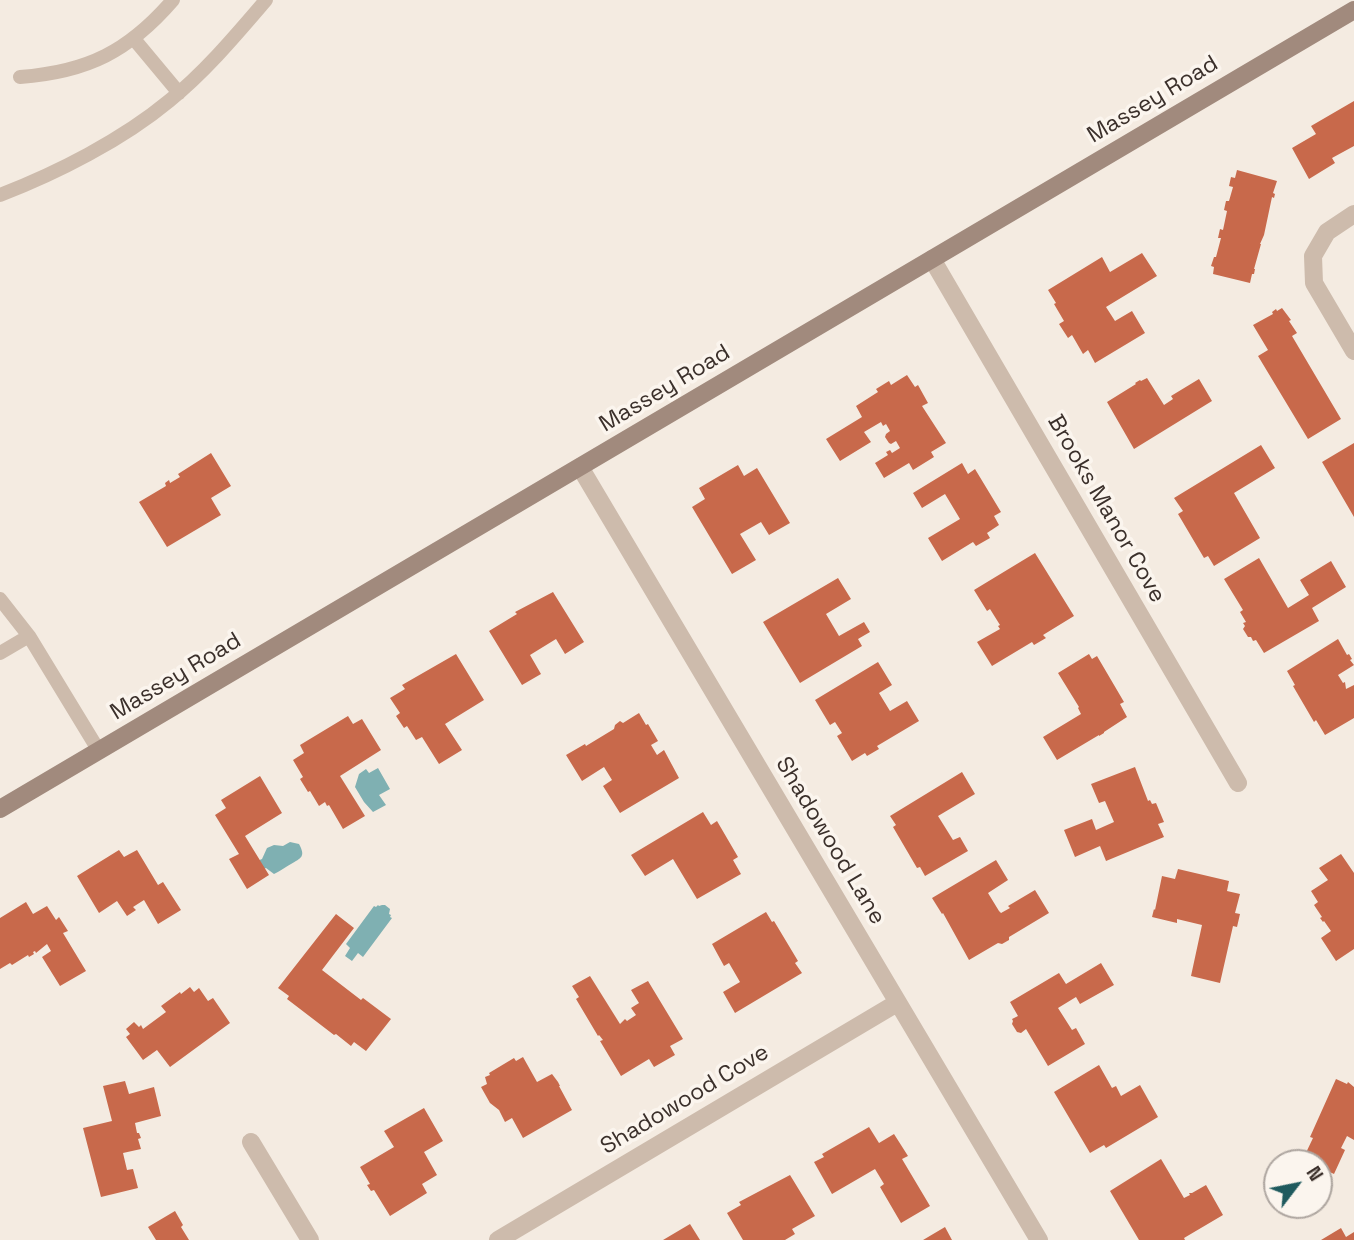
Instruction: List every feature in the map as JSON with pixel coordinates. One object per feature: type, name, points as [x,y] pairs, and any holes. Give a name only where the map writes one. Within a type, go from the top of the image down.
[{"type":"street","name":"Massey Road","points":[[0,809],[1354,10]]},
{"type":"street","points":[[1354,214],[1327,232],[1313,256],[1314,283],[1354,351]]},
{"type":"street","name":"Brooks Manor Cove","points":[[932,259],[1238,783]]},
{"type":"street","name":"Shadowood Lane","points":[[580,467],[1039,1240]]},
{"type":"street","name":"Shadowood Cove","points":[[498,1240],[897,1003]]},
{"type":"street","points":[[251,1142],[310,1240]]},
{"type":"lane","points":[[20,76],[57,73],[111,54],[149,26],[173,0]]},
{"type":"lane","points":[[0,195],[95,150],[149,116],[200,73],[266,0]]},
{"type":"lane","points":[[134,39],[179,93]]},
{"type":"lane","points":[[0,599],[29,636],[99,751]]},
{"type":"lane","points":[[0,653],[29,636]]},
{"type":"water","points":[[378,768],[390,789],[379,795],[386,805],[373,812],[355,787],[359,774],[366,769],[369,773]]},
{"type":"water","points":[[290,842],[299,844],[302,852],[300,858],[274,874],[266,868],[260,871],[255,862],[262,859],[267,848],[274,845],[283,846]]},
{"type":"water","points":[[385,905],[390,909],[392,918],[363,957],[358,953],[352,961],[345,956],[350,948],[346,944],[374,906]]},
{"type":"building","points":[[1354,101],[1354,146],[1332,158],[1335,163],[1309,179],[1292,148],[1316,134],[1311,126]]},
{"type":"building","points":[[1237,170],[1277,181],[1250,283],[1213,274],[1214,267],[1211,266],[1221,238],[1218,238],[1220,229],[1223,230],[1226,201],[1229,201],[1233,187],[1229,186],[1231,177],[1235,178]]},
{"type":"building","points":[[1142,253],[1157,276],[1106,307],[1115,321],[1132,311],[1145,333],[1095,363],[1088,350],[1083,354],[1072,335],[1068,338],[1059,324],[1064,321],[1048,290],[1102,257],[1110,272]]},
{"type":"building","points":[[1282,308],[1297,333],[1292,336],[1341,419],[1308,439],[1258,356],[1268,350],[1253,325],[1273,314],[1276,309],[1277,311]]},
{"type":"building","points":[[907,375],[915,387],[918,385],[928,403],[922,406],[946,443],[931,452],[934,457],[913,470],[909,463],[884,478],[875,463],[888,455],[886,452],[890,450],[892,453],[900,448],[896,441],[889,443],[885,437],[890,431],[886,424],[883,426],[881,422],[864,432],[871,442],[840,461],[826,439],[862,417],[856,406],[878,392],[876,389],[889,381],[891,385]]},
{"type":"building","points":[[1147,378],[1164,405],[1173,399],[1171,396],[1199,379],[1212,401],[1134,449],[1107,402]]},
{"type":"building","points":[[1354,443],[1354,517],[1322,462]]},
{"type":"building","points":[[1261,445],[1275,468],[1234,493],[1260,538],[1214,566],[1208,556],[1204,558],[1178,514],[1183,511],[1174,498]]},
{"type":"building","points":[[211,453],[231,486],[211,498],[221,515],[167,547],[139,502],[166,486],[165,483],[169,480],[170,483],[180,477],[178,474]]},
{"type":"building","points":[[962,463],[968,474],[975,469],[1001,512],[994,516],[999,525],[987,533],[990,538],[976,546],[973,542],[942,561],[928,538],[960,519],[945,494],[922,508],[913,493]]},
{"type":"building","points":[[738,465],[744,476],[757,468],[790,523],[769,535],[761,522],[740,534],[756,560],[732,574],[692,507],[705,499],[699,488]]},
{"type":"building","points":[[1035,553],[1074,616],[1043,635],[1046,638],[1034,645],[1032,642],[992,666],[977,642],[1000,629],[1000,625],[974,590]]},
{"type":"building","points":[[1259,558],[1288,608],[1309,595],[1300,580],[1331,561],[1346,587],[1312,608],[1319,621],[1264,653],[1256,640],[1248,637],[1243,629],[1243,623],[1246,622],[1240,612],[1243,610],[1224,579]]},
{"type":"building","points":[[838,578],[851,599],[826,614],[839,636],[864,622],[870,632],[858,639],[862,646],[800,683],[763,622]]},
{"type":"building","points":[[553,592],[584,642],[565,654],[556,639],[530,655],[541,674],[522,685],[489,631],[517,614],[515,612]]},
{"type":"building","points":[[1338,639],[1354,665],[1338,675],[1343,683],[1345,682],[1346,689],[1354,685],[1354,718],[1325,735],[1316,720],[1314,722],[1287,671]]},
{"type":"building","points":[[456,654],[484,700],[445,724],[462,750],[439,764],[422,737],[416,740],[407,726],[404,728],[396,716],[400,713],[390,698],[405,689],[402,685]]},
{"type":"building","points":[[1089,654],[1092,659],[1097,656],[1124,702],[1120,704],[1127,717],[1057,760],[1043,737],[1081,714],[1058,673]]},
{"type":"building","points":[[878,662],[892,685],[879,693],[890,711],[907,701],[919,721],[877,746],[879,749],[852,761],[837,736],[842,733],[835,722],[830,725],[815,700]]},
{"type":"building","points":[[639,713],[658,741],[651,745],[657,755],[664,750],[679,778],[620,813],[603,786],[612,780],[604,767],[582,781],[566,755],[614,729],[620,721],[623,723]]},
{"type":"building","points":[[348,716],[353,724],[362,719],[381,750],[340,776],[365,816],[343,829],[329,805],[325,802],[319,806],[310,791],[308,792],[293,760],[304,753],[300,745]]},
{"type":"building","points":[[1135,767],[1148,801],[1156,803],[1164,822],[1158,824],[1164,837],[1106,861],[1100,846],[1075,857],[1064,830],[1092,819],[1096,830],[1114,822],[1105,801],[1099,803],[1091,784]]},
{"type":"building","points":[[962,772],[975,794],[938,816],[953,840],[960,837],[968,851],[925,876],[920,867],[917,868],[893,827],[896,825],[890,816]]},
{"type":"building","points":[[260,776],[282,813],[245,836],[269,875],[247,889],[229,859],[239,854],[215,815],[226,808],[221,800]]},
{"type":"building","points":[[703,812],[711,825],[717,821],[738,857],[733,860],[741,874],[697,899],[673,859],[645,876],[631,855]]},
{"type":"building","points":[[119,850],[124,857],[137,850],[158,885],[163,882],[181,910],[158,924],[144,900],[133,907],[136,910],[127,916],[117,901],[99,913],[77,876]]},
{"type":"building","points":[[1341,854],[1354,873],[1354,949],[1336,961],[1321,938],[1331,931],[1320,918],[1322,917],[1314,905],[1318,902],[1311,891],[1328,880],[1319,868]]},
{"type":"building","points":[[996,860],[1008,880],[988,893],[1001,913],[1035,890],[1049,913],[1009,937],[1009,940],[998,943],[969,960],[932,898]]},
{"type":"building","points":[[1178,869],[1229,881],[1227,891],[1240,894],[1235,913],[1240,914],[1237,927],[1233,926],[1220,983],[1191,976],[1202,925],[1152,917],[1162,876],[1175,879]]},
{"type":"building","points":[[26,902],[33,914],[47,906],[56,920],[59,917],[68,931],[63,933],[86,971],[60,986],[42,957],[51,951],[47,944],[29,957],[28,955],[0,969],[0,918]]},
{"type":"building","points":[[766,912],[798,961],[795,963],[802,973],[735,1013],[723,992],[740,982],[729,963],[724,966],[712,944]]},
{"type":"building","points":[[336,914],[354,928],[322,970],[391,1019],[366,1051],[354,1042],[351,1046],[334,1035],[287,999],[289,996],[278,988]]},
{"type":"building","points":[[1101,963],[1114,985],[1080,1004],[1076,997],[1058,1008],[1072,1030],[1076,1028],[1085,1044],[1048,1066],[1026,1029],[1021,1033],[1017,1032],[1012,1024],[1012,1019],[1018,1016],[1010,1002],[1059,973],[1066,984]]},
{"type":"building","points":[[590,976],[620,1024],[636,1015],[631,1008],[639,1003],[631,990],[648,981],[683,1039],[670,1046],[675,1055],[654,1067],[649,1059],[621,1076],[600,1041],[603,1040],[576,999],[579,997],[572,986]]},
{"type":"building","points":[[190,987],[194,992],[199,988],[208,1001],[213,998],[230,1023],[170,1067],[157,1050],[143,1060],[126,1037],[130,1034],[126,1029],[134,1022],[143,1029],[166,1012],[161,1006]]},
{"type":"building","points":[[523,1057],[537,1082],[552,1074],[572,1110],[523,1138],[512,1118],[505,1122],[481,1087],[487,1084],[485,1077],[490,1075],[489,1073],[514,1058],[516,1061]]},
{"type":"building","points":[[1099,1065],[1112,1088],[1116,1086],[1121,1096],[1140,1085],[1158,1117],[1106,1148],[1104,1145],[1090,1153],[1054,1092]]},
{"type":"building","points":[[1336,1079],[1347,1084],[1348,1082],[1354,1087],[1354,1140],[1347,1136],[1341,1148],[1345,1150],[1334,1174],[1333,1149],[1308,1149],[1313,1138],[1310,1137]]},
{"type":"building","points":[[125,1081],[129,1094],[154,1087],[161,1116],[135,1123],[141,1138],[138,1139],[141,1149],[123,1153],[127,1170],[133,1169],[138,1188],[101,1197],[83,1128],[112,1121],[103,1086]]},
{"type":"building","points":[[424,1108],[443,1141],[424,1152],[437,1175],[422,1184],[427,1193],[390,1216],[374,1190],[371,1191],[367,1185],[370,1184],[360,1167],[394,1147],[384,1131]]},
{"type":"building","points":[[869,1127],[879,1143],[894,1134],[908,1156],[902,1159],[930,1206],[901,1223],[880,1187],[884,1184],[875,1169],[832,1194],[814,1162],[824,1157],[822,1154]]},
{"type":"building","points":[[1161,1159],[1184,1198],[1206,1185],[1223,1215],[1184,1238],[1185,1240],[1139,1240],[1110,1191]]},
{"type":"building","points":[[790,1175],[815,1216],[792,1229],[795,1234],[785,1240],[743,1240],[727,1213],[741,1205],[739,1202]]},
{"type":"building","points":[[175,1211],[189,1240],[156,1240],[148,1227]]},
{"type":"building","points":[[690,1224],[700,1240],[663,1240]]},
{"type":"building","points":[[945,1227],[952,1240],[923,1240]]},
{"type":"building","points":[[1341,1228],[1346,1237],[1354,1232],[1354,1240],[1321,1240]]}]
